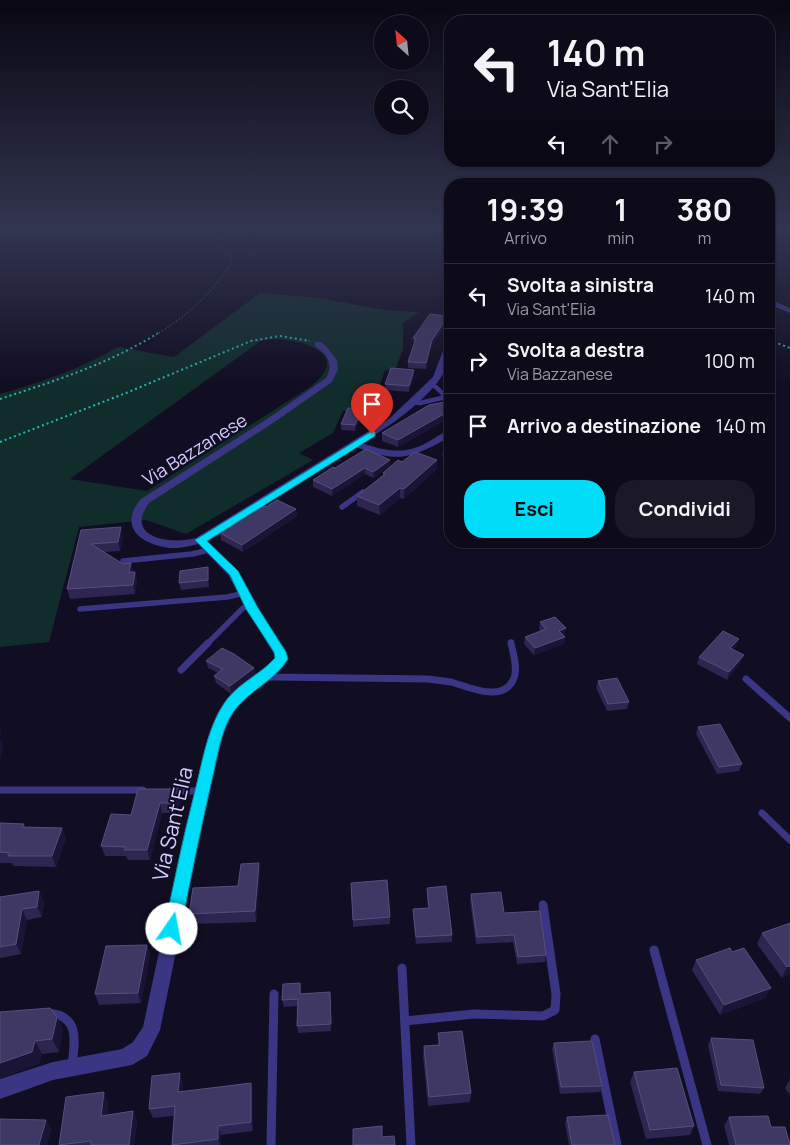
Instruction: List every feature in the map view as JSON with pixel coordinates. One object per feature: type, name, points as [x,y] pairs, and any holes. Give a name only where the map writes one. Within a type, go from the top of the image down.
[{"type":"street","points":[[775,304],[790,311]]},
{"type":"street","name":"Via Bazzanese","points":[[318,344],[329,352],[334,362],[333,373],[327,381],[263,425],[149,498],[137,512],[136,521],[141,531],[154,541],[176,545],[204,545],[393,420],[430,385],[440,372],[444,360]]},
{"type":"street","points":[[356,444],[382,453],[404,457],[423,449],[444,437]]},
{"type":"street","name":"Via Sant'Elia","points":[[0,1089],[35,1076],[72,1067],[125,1058],[140,1049],[149,1034],[215,738],[227,708],[237,697],[280,663],[282,656],[247,599],[233,571],[204,545]]},
{"type":"lane","points":[[430,385],[436,387],[444,395]]},
{"type":"lane","points":[[412,402],[420,403],[444,397]]},
{"type":"lane","points":[[342,507],[372,486]]},
{"type":"lane","points":[[123,561],[192,554],[204,545]]},
{"type":"lane","points":[[80,609],[227,597],[247,599],[242,609],[181,670]]},
{"type":"lane","points":[[266,674],[272,677],[436,680],[484,692],[496,692],[509,684],[514,676],[511,642]]},
{"type":"lane","points":[[746,679],[790,718]]},
{"type":"lane","points":[[0,790],[153,790]]},
{"type":"lane","points":[[163,790],[202,791]]},
{"type":"lane","points":[[762,813],[790,840]]},
{"type":"lane","points":[[405,1021],[474,1014],[536,1016],[552,1012],[556,1007],[556,994],[544,905]]},
{"type":"lane","points":[[654,950],[707,1145]]},
{"type":"lane","points":[[402,968],[411,1145]]},
{"type":"lane","points":[[271,1145],[274,994]]},
{"type":"lane","points":[[34,1014],[56,1013],[64,1016],[70,1022],[75,1040],[72,1067]]},
{"type":"lane","points":[[595,1039],[617,1145]]},
{"type":"path","points":[[0,399],[99,364],[173,324],[187,315],[217,280]]},
{"type":"path","points":[[0,442],[120,396],[251,341],[284,336],[318,344]]},
{"type":"path","points":[[775,342],[790,348]]},
{"type":"green space","points":[[260,293],[319,298],[385,310],[419,312],[403,323],[403,349],[395,371],[385,370],[377,393],[358,391],[350,411],[343,411],[333,433],[299,453],[313,460],[186,534],[146,520],[79,527],[49,642],[0,647],[0,394],[60,374],[90,362],[118,347],[174,357]],"holes":[[[262,340],[284,340],[309,346],[319,351],[325,357],[327,365],[322,375],[310,387],[147,491],[70,479]]]},
{"type":"building","points":[[430,314],[444,316],[444,322],[432,340],[426,363],[408,362],[416,338],[413,338]]},
{"type":"building","points":[[391,368],[414,370],[409,386],[385,384]]},
{"type":"building","points":[[444,402],[444,414],[398,440],[382,433],[429,405]]},
{"type":"building","points":[[348,408],[362,409],[355,425],[341,424]]},
{"type":"building","points":[[366,449],[390,460],[373,472],[365,468],[332,489],[313,480],[333,467],[335,468]]},
{"type":"building","points":[[415,452],[437,460],[404,489],[400,488],[379,505],[357,496],[385,474],[383,473],[398,460],[402,462]]},
{"type":"building","points":[[277,500],[296,509],[242,545],[220,533],[251,513],[248,512],[260,504],[266,507]]},
{"type":"building","points":[[121,527],[118,542],[91,544],[123,564],[131,563],[129,572],[135,572],[133,585],[67,589],[81,530]]},
{"type":"building","points":[[208,567],[208,580],[179,583],[180,571]]},
{"type":"building","points":[[555,617],[566,628],[559,631],[565,637],[535,648],[525,637],[546,629],[540,622]]},
{"type":"building","points":[[723,631],[739,639],[730,648],[744,655],[729,672],[699,657]]},
{"type":"building","points":[[222,648],[254,668],[230,686],[214,676],[223,669],[206,661]]},
{"type":"building","points":[[617,678],[629,702],[608,704],[598,681]]},
{"type":"building","points":[[720,724],[742,764],[719,767],[698,727]]},
{"type":"building","points":[[138,789],[178,789],[175,803],[160,803],[147,850],[124,850],[126,847],[101,846],[111,814],[131,815]]},
{"type":"building","points":[[0,823],[24,824],[22,827],[62,828],[52,856],[8,856],[10,853],[0,852]]},
{"type":"building","points":[[259,863],[255,911],[189,914],[193,888],[238,886],[241,864]]},
{"type":"building","points":[[387,880],[390,917],[353,920],[351,883]]},
{"type":"building","points":[[446,886],[452,935],[416,937],[413,909],[429,908],[427,888]]},
{"type":"building","points":[[39,891],[37,907],[22,909],[16,944],[0,947],[0,897]]},
{"type":"building","points":[[501,892],[504,913],[540,911],[546,955],[518,957],[514,935],[477,937],[471,894]]},
{"type":"building","points":[[790,923],[790,966],[787,967],[762,933]]},
{"type":"building","points":[[147,945],[138,993],[95,994],[106,946]]},
{"type":"building","points":[[730,948],[732,952],[744,948],[771,988],[724,1005],[696,960]]},
{"type":"building","points":[[300,983],[300,994],[330,992],[331,1024],[297,1026],[298,999],[282,1000],[283,984]]},
{"type":"building","points":[[50,1008],[57,1017],[52,1039],[35,1041],[32,1052],[0,1063],[0,1012]]},
{"type":"building","points":[[462,1031],[471,1093],[429,1097],[424,1046],[440,1045],[438,1033]]},
{"type":"building","points":[[711,1038],[753,1040],[764,1088],[721,1085]]},
{"type":"building","points":[[592,1041],[602,1086],[561,1087],[554,1043]]},
{"type":"building","points":[[677,1068],[694,1126],[650,1130],[634,1072]]},
{"type":"building","points":[[180,1073],[178,1092],[251,1083],[251,1122],[218,1126],[218,1139],[172,1145],[175,1106],[149,1109],[152,1076]]},
{"type":"building","points":[[104,1092],[101,1116],[133,1111],[129,1145],[91,1145],[91,1141],[59,1145],[66,1097]]},
{"type":"building","points":[[608,1115],[615,1145],[572,1145],[567,1117]]},
{"type":"building","points":[[768,1116],[771,1127],[785,1127],[790,1145],[736,1145],[729,1117]]},
{"type":"building","points":[[0,1119],[46,1120],[39,1145],[0,1145]]},
{"type":"building","points":[[382,1126],[382,1137],[394,1136],[395,1145],[353,1145],[353,1129]]},
{"type":"route","points":[[172,929],[196,815],[213,743],[221,720],[227,708],[234,700],[272,670],[282,659],[280,652],[252,609],[240,582],[228,567],[200,540],[372,434]]}]
